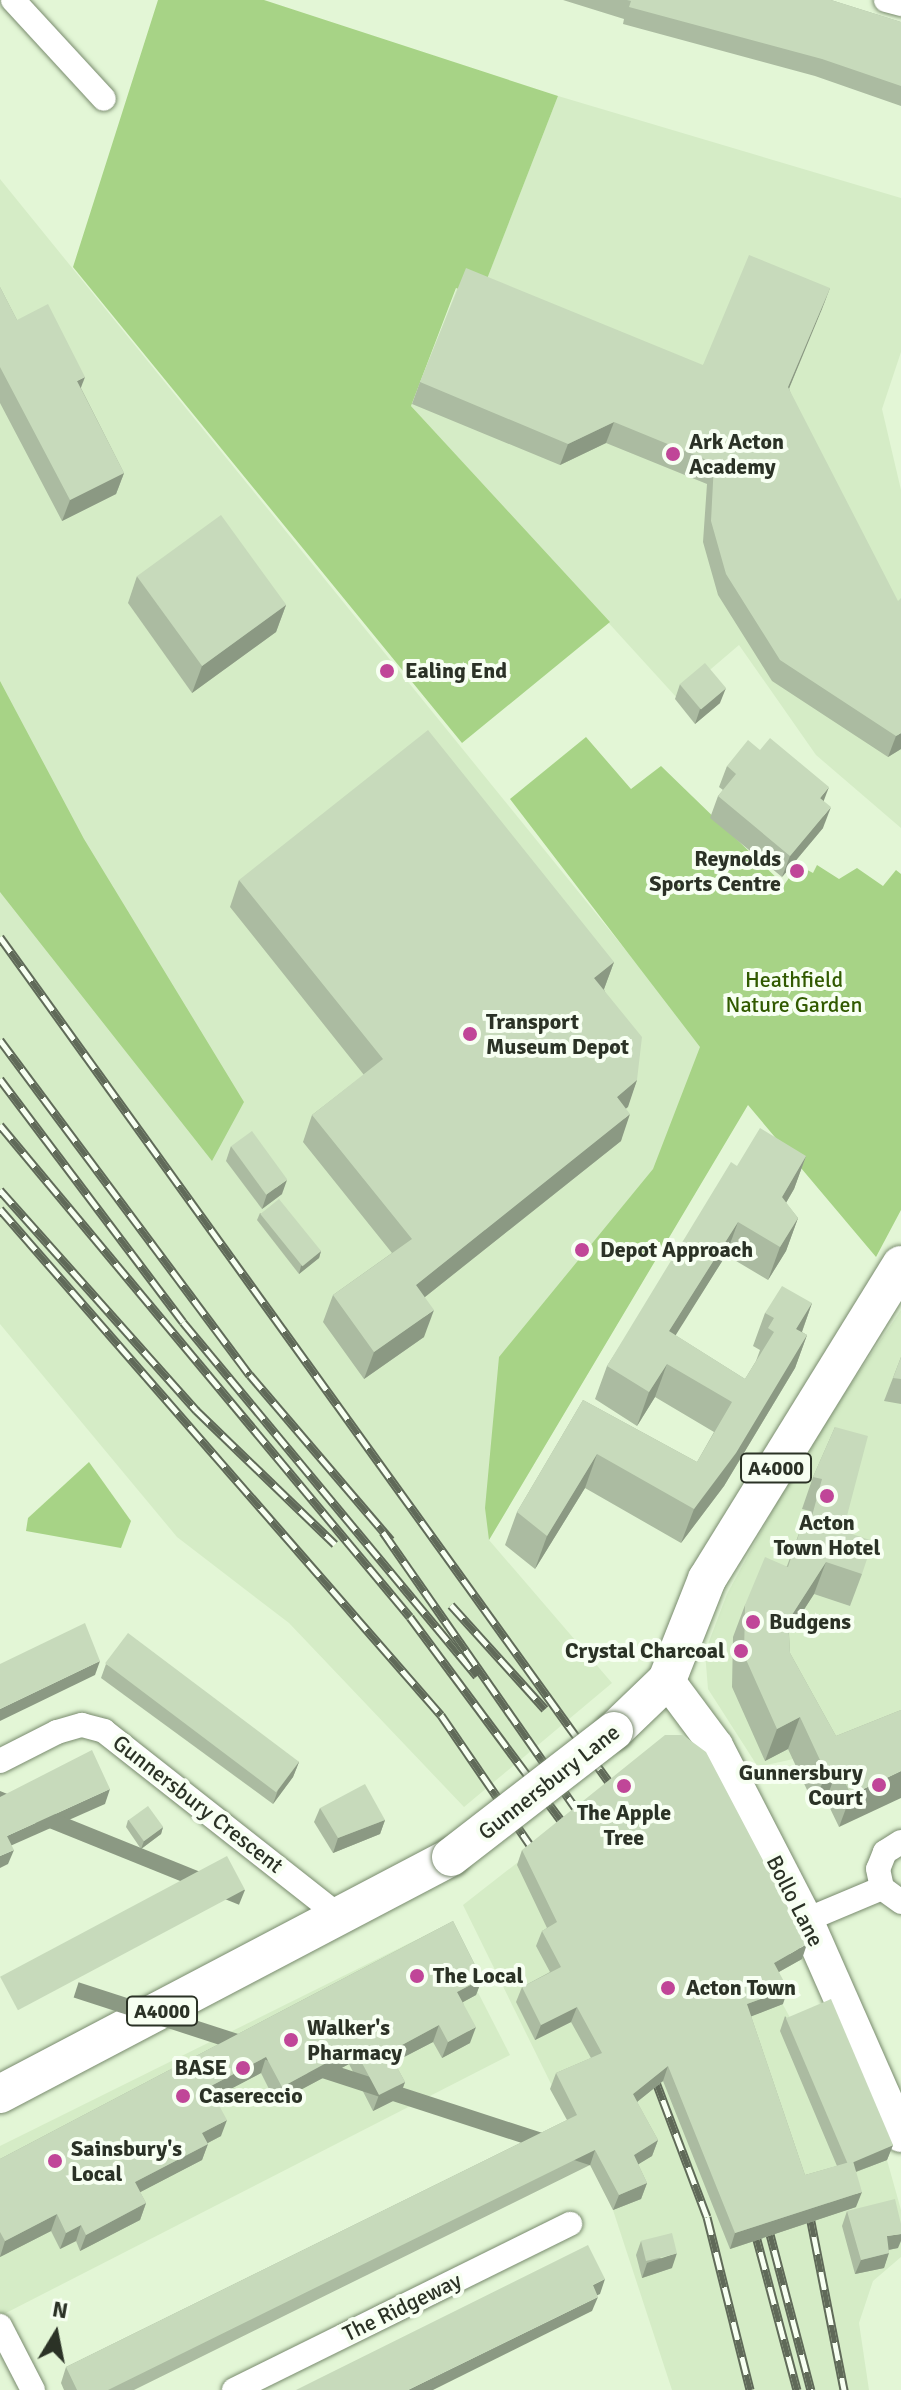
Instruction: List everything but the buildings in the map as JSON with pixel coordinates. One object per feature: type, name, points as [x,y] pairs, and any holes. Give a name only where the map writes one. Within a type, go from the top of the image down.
[{"type":"main road","name":"Gunnersbury Lane","points":[[0,2094],[342,1918],[451,1857],[614,1731],[667,1680],[707,1579],[901,1265]]},
{"type":"street","points":[[13,0],[104,99]]},
{"type":"street","points":[[886,0],[901,4]]},
{"type":"street","name":"Bollo Lane","points":[[667,1680],[716,1746],[806,1920],[901,2135]]},
{"type":"street","name":"Gunnersbury Crescent","points":[[0,1761],[57,1732],[82,1725],[104,1731],[342,1918]]},
{"type":"street","points":[[806,1920],[892,1895],[880,1860],[901,1842]]},
{"type":"street","name":"The Ridgeway","points":[[234,2390],[570,2224]]},
{"type":"street","points":[[0,2326],[33,2390]]},
{"type":"shaded area","name":"Ark Acton Academy","points":[[558,96],[901,198],[901,352],[882,409],[901,490],[901,828],[816,755],[739,645],[677,698],[411,406],[457,288],[480,296]]},
{"type":"shaded area","points":[[0,179],[749,1102],[489,1540],[612,1683],[464,1807],[289,1623],[177,1537],[0,1324]]},
{"type":"shaded area","points":[[901,1310],[901,1735],[758,1767],[708,1689],[705,1652],[727,1594],[803,1455]]},
{"type":"shaded area","points":[[531,1852],[743,1931],[794,2025],[887,2160],[901,2210],[901,2257],[873,2281],[859,2323],[869,2390],[672,2390],[613,2210],[463,1905]]},
{"type":"shaded area","points":[[444,1926],[510,2055],[0,2316],[0,2146]]},
{"type":"green space","points":[[158,0],[264,0],[558,96],[480,297],[456,288],[411,406],[610,622],[462,743],[73,267]]},
{"type":"green space","points":[[0,681],[84,839],[244,1102],[212,1161],[0,892]]},
{"type":"green space","name":"Heathfield Nature Garden","points":[[586,737],[631,789],[661,766],[784,885],[798,865],[813,873],[817,865],[839,879],[857,868],[883,886],[896,870],[901,874],[901,1210],[876,1257],[748,1105],[489,1540],[485,1508],[499,1357],[653,1169],[700,1047],[510,799]]},
{"type":"green space","points":[[89,1462],[131,1521],[121,1548],[26,1531],[28,1518]]},
{"type":"railway","points":[[0,937],[622,1800]]},
{"type":"railway","points":[[0,1040],[250,1375],[391,1540]]},
{"type":"railway","points":[[0,1079],[183,1322],[477,1676]]},
{"type":"railway","points":[[0,1125],[410,1617],[574,1838]]},
{"type":"railway","points":[[0,1190],[196,1410],[335,1544]]},
{"type":"railway","points":[[0,1209],[441,1715],[541,1861]]},
{"type":"railway","points":[[383,1532],[587,1824]]},
{"type":"railway","points":[[451,1605],[545,1709]]},
{"type":"railway","points":[[650,2066],[707,2217],[750,2390]]},
{"type":"railway","points":[[807,2201],[844,2390]]},
{"type":"railway","points":[[765,2215],[811,2390]]},
{"type":"railway","points":[[751,2217],[797,2390]]},
{"type":"place","name":"Ark Acton Academy","points":[[673,454]]},
{"type":"place","name":"Ealing End","points":[[387,671]]},
{"type":"place","name":"Reynolds Sports Centre","points":[[797,871]]},
{"type":"place","name":"Transport Museum Depot","points":[[470,1034]]},
{"type":"place","name":"Depot Approach","points":[[582,1250]]},
{"type":"place","name":"Acton Town Hotel","points":[[827,1496]]},
{"type":"place","name":"Budgens","points":[[753,1622]]},
{"type":"place","name":"Crystal Charcoal","points":[[741,1651]]},
{"type":"place","name":"Gunnersbury Court","points":[[879,1785]]},
{"type":"place","name":"The Apple Tree","points":[[624,1786]]},
{"type":"place","name":"The Local","points":[[417,1976]]},
{"type":"place","name":"Acton Town","points":[[668,1988]]},
{"type":"place","name":"Walker's Pharmacy","points":[[291,2040]]},
{"type":"place","name":"BASE","points":[[243,2068]]},
{"type":"place","name":"Casereccio","points":[[183,2096]]},
{"type":"place","name":"Sainsbury's Local","points":[[55,2161]]}]
